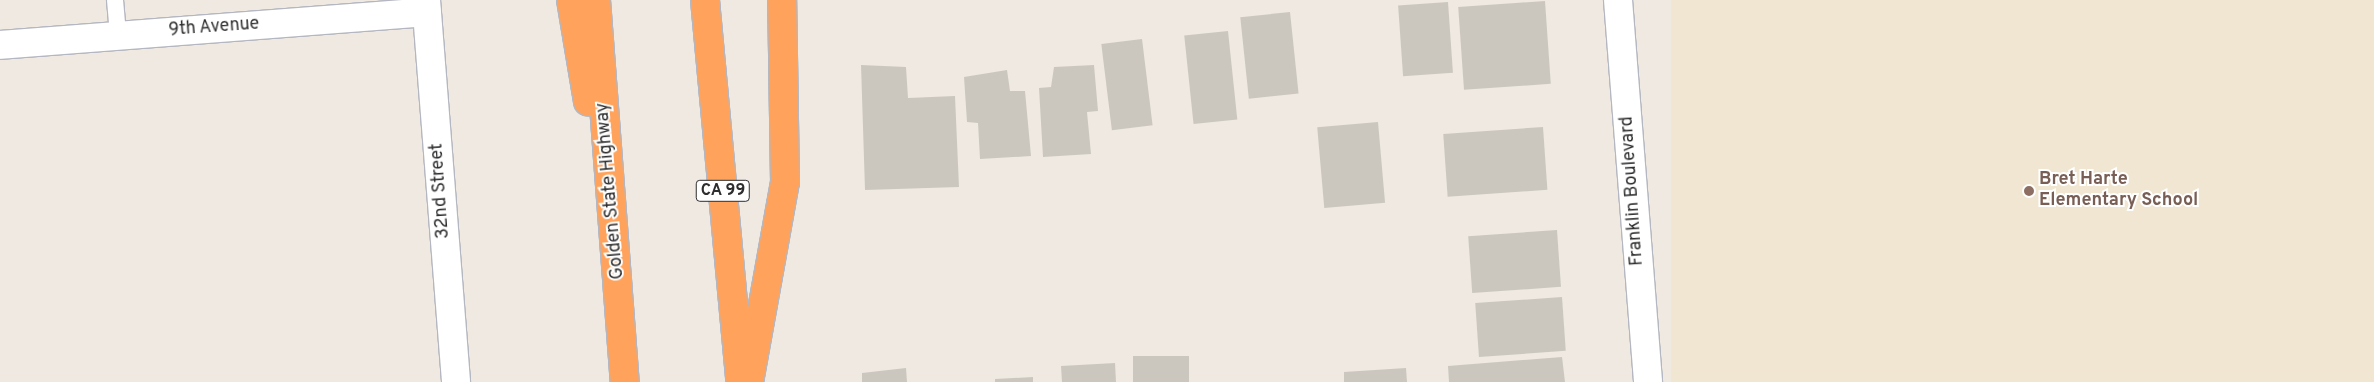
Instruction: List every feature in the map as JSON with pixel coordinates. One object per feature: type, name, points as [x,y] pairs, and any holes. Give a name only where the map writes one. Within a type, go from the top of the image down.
[{"type":"highway","points":[[570,0],[618,271]]},
{"type":"highway","name":"Golden State Highway","points":[[596,0],[625,382]]},
{"type":"highway","name":"CA 99","points":[[705,0],[741,382]]},
{"type":"highway","points":[[749,382],[785,182],[782,0]]},
{"type":"street","name":"Franklin Boulevard","points":[[1618,0],[1648,382]]},
{"type":"street","name":"9th Avenue","points":[[0,45],[427,6]]},
{"type":"street","name":"32nd Street","points":[[427,6],[456,382]]},
{"type":"lane","points":[[115,0],[118,34]]},
{"type":"shaded area","name":"Bret Harte Elementary School","points":[[1671,0],[2374,0],[2374,382],[1671,382]]},
{"type":"building","points":[[1545,1],[1551,84],[1464,90],[1458,7]]},
{"type":"building","points":[[1448,2],[1453,73],[1403,76],[1398,5]]},
{"type":"building","points":[[1290,12],[1299,94],[1249,99],[1240,17]]},
{"type":"building","points":[[1228,31],[1237,120],[1194,124],[1184,36]]},
{"type":"building","points":[[1142,39],[1153,125],[1112,130],[1101,44]]},
{"type":"building","points":[[861,65],[906,67],[908,98],[955,96],[959,187],[865,190]]},
{"type":"building","points":[[1094,65],[1098,111],[1087,112],[1091,154],[1043,157],[1039,88],[1051,87],[1054,67]]},
{"type":"building","points":[[1007,70],[1010,91],[1025,91],[1031,156],[980,159],[978,123],[967,122],[964,77]]},
{"type":"building","points":[[1378,122],[1385,203],[1324,208],[1317,127]]},
{"type":"building","points":[[1543,127],[1547,190],[1448,197],[1443,134]]},
{"type":"building","points":[[1557,230],[1561,287],[1472,293],[1468,236]]},
{"type":"building","points":[[1562,297],[1566,351],[1479,357],[1475,303]]},
{"type":"building","points":[[1133,356],[1189,356],[1189,382],[1133,382]]},
{"type":"building","points":[[1562,357],[1565,382],[1449,382],[1448,366]]},
{"type":"building","points":[[1115,363],[1116,382],[1062,382],[1061,366]]},
{"type":"building","points":[[906,368],[907,382],[862,382],[862,373]]},
{"type":"building","points":[[1406,368],[1407,382],[1344,382],[1344,372]]},
{"type":"building","points":[[1033,377],[1033,382],[995,382],[995,379]]},
{"type":"place","name":"Bret Harte Elementary School","points":[[2029,191]]}]
